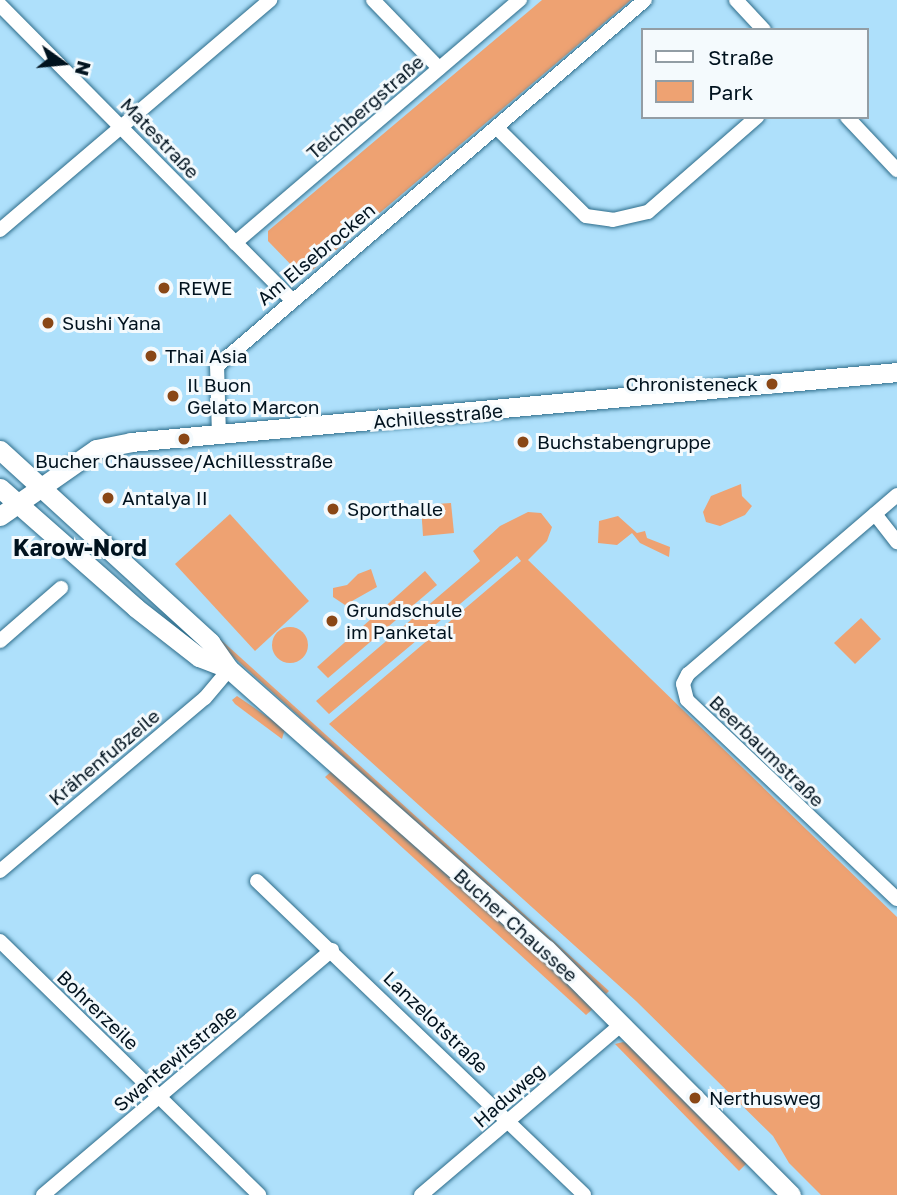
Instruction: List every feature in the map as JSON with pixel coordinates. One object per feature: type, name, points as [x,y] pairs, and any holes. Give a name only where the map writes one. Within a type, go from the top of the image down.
[{"type":"main road","name":"Achillesstraße","points":[[8,510],[96,449],[131,442],[897,372]]},
{"type":"main road","name":"Bucher Chaussee","points":[[0,450],[210,642],[229,669],[546,949],[791,1195]]},
{"type":"main road","name":"Bucher Chaussee","points":[[0,488],[8,510],[200,657],[229,669]]},
{"type":"street","points":[[0,230],[270,0]]},
{"type":"street","points":[[373,0],[439,68]]},
{"type":"street","name":"Teichbergstraße","points":[[235,243],[520,0]]},
{"type":"street","name":"Am Elsebrocken","points":[[219,436],[217,366],[291,299],[497,128],[645,0]]},
{"type":"street","points":[[736,0],[762,28]]},
{"type":"street","name":"Matestraße","points":[[0,5],[291,299]]},
{"type":"street","points":[[497,128],[586,216],[613,220],[648,212],[755,119]]},
{"type":"street","points":[[849,119],[897,170]]},
{"type":"street","name":"Beerbaumstraße","points":[[892,897],[687,700],[683,684],[688,674],[897,495]]},
{"type":"street","points":[[875,514],[897,542]]},
{"type":"street","points":[[0,641],[61,588]]},
{"type":"street","name":"Krähenfußzeile","points":[[0,871],[205,698],[229,669]]},
{"type":"street","name":"Lanzelotstraße","points":[[257,881],[510,1120],[584,1195]]},
{"type":"street","name":"Bohrerzeile","points":[[0,941],[259,1195]]},
{"type":"street","name":"Swantewitstraße","points":[[43,1195],[331,950]]},
{"type":"street","name":"Haduweg","points":[[421,1195],[622,1024]]},
{"type":"green space","points":[[542,0],[631,0],[309,273],[298,272],[268,241],[268,231]]},
{"type":"green space","points":[[741,484],[742,496],[752,506],[745,515],[720,526],[706,522],[703,512],[711,496]]},
{"type":"green space","points":[[451,503],[454,533],[423,536],[421,505]]},
{"type":"green space","points":[[528,512],[541,513],[552,527],[547,541],[528,560],[897,917],[897,1195],[821,1195],[789,1163],[773,1136],[636,1001],[329,724],[521,561],[517,556],[329,714],[316,701],[480,561],[473,551],[500,526]]},
{"type":"green space","points":[[230,514],[309,601],[255,651],[175,564]]},
{"type":"green space","points":[[618,516],[637,533],[645,531],[647,538],[670,547],[669,557],[640,543],[632,533],[617,545],[598,543],[599,521]]},
{"type":"green space","points":[[371,569],[377,587],[345,605],[333,597],[333,588],[347,585],[358,574]]},
{"type":"green space","points":[[425,571],[437,585],[328,678],[317,667]]},
{"type":"green space","points":[[861,618],[881,639],[855,664],[834,643]]},
{"type":"green space","points":[[290,627],[303,632],[308,645],[303,658],[290,663],[277,658],[272,645],[277,632]]},
{"type":"green space","points":[[210,630],[609,991],[606,994],[229,653]]},
{"type":"green space","points":[[237,696],[285,729],[282,739],[235,704],[232,700]]},
{"type":"green space","points":[[334,769],[595,1007],[586,1015],[325,777]]},
{"type":"green space","points":[[623,1042],[632,1045],[747,1163],[739,1171],[615,1044]]},
{"type":"place","name":"REWE","points":[[164,288]]},
{"type":"place","name":"Sushi Yana","points":[[48,323]]},
{"type":"place","name":"Thai Asia","points":[[151,356]]},
{"type":"place","name":"Chronisteneck","points":[[772,384]]},
{"type":"place","name":"Il Buon Gelato Marcon","points":[[173,396]]},
{"type":"place","name":"Bucher Chaussee/Achillesstraße","points":[[184,439]]},
{"type":"place","name":"Buchstabengruppe","points":[[523,442]]},
{"type":"place","name":"Antalya II","points":[[108,498]]},
{"type":"place","name":"Sporthalle","points":[[333,509]]},
{"type":"place","name":"Grundschule im Panketal","points":[[332,621]]},
{"type":"place","name":"Nerthusweg","points":[[695,1098]]},
{"type":"district","name":"Karow-Nord","points":[[80,547]]}]
